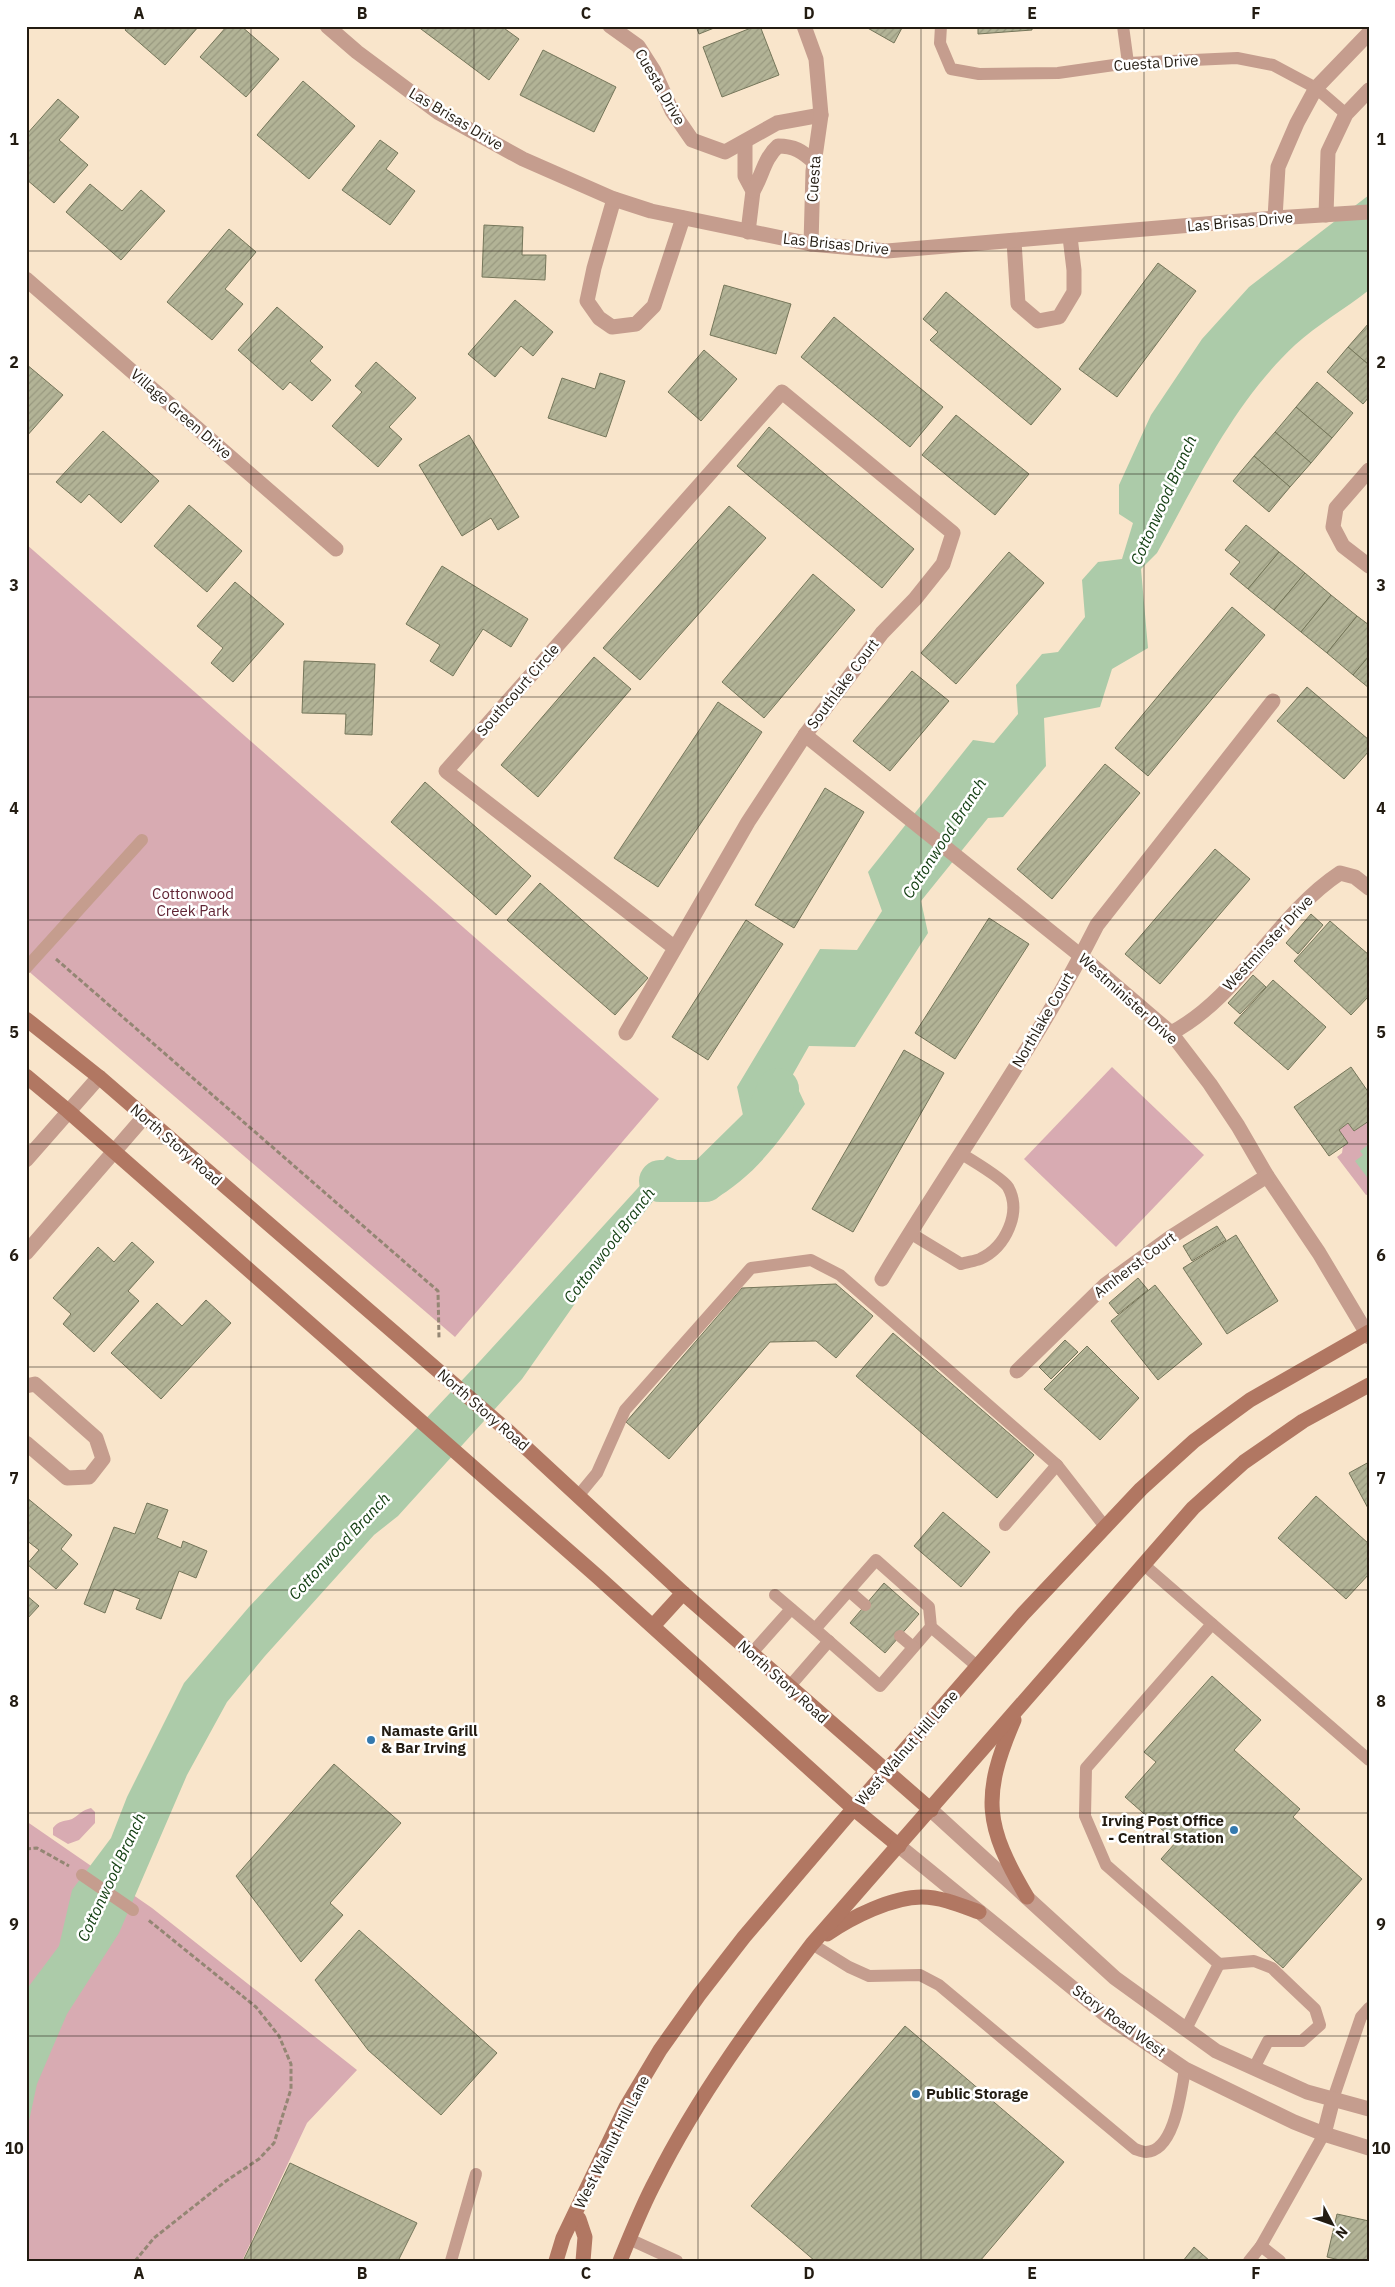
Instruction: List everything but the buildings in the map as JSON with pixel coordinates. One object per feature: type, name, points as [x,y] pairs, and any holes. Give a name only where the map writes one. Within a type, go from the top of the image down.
[{"type":"main road","name":"North Story Road","points":[[26,1019],[99,1077],[144,1118],[509,1432],[751,1654],[931,1810]]},
{"type":"main road","points":[[26,1076],[113,1150],[472,1466],[653,1626],[854,1809],[899,1846]]},
{"type":"main road","name":"West Walnut Hill Lane","points":[[556,2261],[574,2216],[626,2107],[660,2050],[744,1937],[1023,1614],[1142,1489],[1194,1441],[1250,1400],[1368,1334]]},
{"type":"main road","points":[[620,2261],[655,2181],[684,2128],[734,2050],[812,1944],[1193,1508],[1244,1462],[1302,1421],[1369,1385]]},
{"type":"main road","points":[[653,1626],[683,1593]]},
{"type":"main road","points":[[1020,1707],[1000,1752],[992,1784],[991,1812],[1006,1862],[1027,1897]]},
{"type":"main road","points":[[812,1944],[858,1916],[878,1908],[915,1898],[943,1900],[978,1912]]},
{"type":"main road","points":[[574,2216],[579,2219],[585,2237],[583,2261]]},
{"type":"street","name":"Las Brisas Drive","points":[[327,26],[364,58],[439,113],[523,159],[614,199],[651,211],[811,244],[887,251],[1070,237],[1275,218],[1369,212]]},
{"type":"street","name":"Cuesta Drive","points":[[610,26],[638,46],[654,72],[672,111],[692,140],[725,152],[745,143],[777,123],[821,114]]},
{"type":"street","name":"Cuesta","points":[[804,26],[816,60],[821,114],[814,162],[811,244]]},
{"type":"street","points":[[1275,218],[1278,167],[1297,123],[1316,88],[1369,33]]},
{"type":"street","points":[[1326,215],[1328,152],[1346,114],[1369,90]]},
{"type":"street","points":[[745,143],[745,176],[753,192]]},
{"type":"street","points":[[748,232],[753,192],[759,182],[764,166],[778,146],[790,146],[802,151],[814,162]]},
{"type":"street","points":[[614,199],[594,268],[587,301],[598,318],[612,327],[636,324],[654,306],[683,218]]},
{"type":"street","points":[[1014,241],[1018,304],[1038,321],[1060,317],[1074,292],[1074,270],[1070,237]]},
{"type":"street","name":"Village Green Drive","points":[[26,279],[336,549]]},
{"type":"street","name":"Southlake Court","points":[[626,1033],[748,822],[805,735],[882,632],[915,599],[942,564],[953,533],[782,392]]},
{"type":"street","name":"Southcourt Circle","points":[[675,948],[446,771],[782,392]]},
{"type":"street","points":[[1369,470],[1336,508],[1333,527],[1343,546],[1369,566]]},
{"type":"street","name":"Northlake Court","points":[[882,1279],[960,1153],[1012,1074],[1097,925],[1274,700]]},
{"type":"street","name":"Westminister Drive","points":[[805,735],[1081,956],[1171,1033],[1210,1084],[1238,1126],[1267,1176],[1368,1334]]},
{"type":"street","name":"Westminster Drive","points":[[1171,1033],[1188,1024],[1229,986],[1320,887],[1340,873],[1355,877],[1369,888]]},
{"type":"street","points":[[26,1160],[99,1077]]},
{"type":"street","points":[[26,1253],[113,1150],[144,1118]]},
{"type":"street","name":"Amherst Court","points":[[1018,1371],[1105,1285],[1171,1237],[1267,1176]]},
{"type":"street","points":[[26,1386],[35,1384],[96,1438],[103,1459],[90,1478],[67,1478],[26,1443]]},
{"type":"street","points":[[931,1810],[1115,1978],[1216,2051],[1307,2092],[1369,2109]]},
{"type":"street","name":"Story Road West","points":[[899,1846],[1107,2016],[1186,2069],[1324,2134],[1369,2148]]},
{"type":"street","points":[[1324,2134],[1333,2099]]},
{"type":"lane","name":"Cuesta Drive","points":[[941,26],[940,43],[951,68],[979,74],[1058,73],[1128,63],[1237,58],[1273,65],[1316,88],[1346,114]]},
{"type":"lane","points":[[1123,26],[1128,63]]},
{"type":"lane","points":[[26,968],[142,840]]},
{"type":"lane","points":[[910,1233],[961,1264],[981,1259],[997,1245],[1012,1225],[1014,1206],[1007,1186],[960,1153]]},
{"type":"lane","points":[[578,1496],[597,1472],[625,1410],[751,1268],[811,1260],[840,1275],[1057,1465],[1106,1528]]},
{"type":"lane","points":[[1005,1525],[1057,1465]]},
{"type":"lane","points":[[815,1629],[876,1560],[929,1607],[931,1628],[978,1667]]},
{"type":"lane","points":[[1143,1564],[1369,1760]]},
{"type":"lane","points":[[849,1591],[865,1605]]},
{"type":"lane","points":[[776,1595],[880,1686],[931,1628]]},
{"type":"lane","points":[[751,1654],[791,1608]]},
{"type":"lane","points":[[1212,1624],[1086,1768],[1085,1816],[1106,1865],[1219,1964],[1254,1961],[1272,1968],[1315,2009],[1320,2025],[1302,2041],[1268,2041],[1254,2068]]},
{"type":"lane","points":[[900,1636],[914,1647]]},
{"type":"lane","points":[[789,1687],[829,1641]]},
{"type":"lane","points":[[82,1875],[133,1910]]},
{"type":"lane","points":[[812,1944],[849,1967],[869,1976],[920,1975],[939,1985],[1135,2149],[1146,2152],[1159,2147],[1168,2136],[1186,2069]]},
{"type":"lane","points":[[1186,2028],[1219,1964]]},
{"type":"lane","points":[[1333,2099],[1366,2015]]},
{"type":"lane","points":[[1249,2261],[1262,2246],[1324,2134]]},
{"type":"lane","points":[[451,2261],[476,2174]]},
{"type":"lane","points":[[629,2239],[676,2261]]},
{"type":"lane","points":[[1262,2246],[1280,2261]]},
{"type":"path","points":[[44,948],[438,1292],[440,1338]]},
{"type":"path","points":[[26,1849],[37,1848],[82,1875]]},
{"type":"path","points":[[133,1910],[223,1979],[256,2007],[279,2036],[291,2064],[291,2089],[274,2143],[259,2159],[226,2181],[154,2238],[135,2261]]},
{"type":"green space","name":"Cottonwood Creek Park","points":[[26,544],[659,1099],[455,1337],[26,969]]},
{"type":"green space","points":[[1112,1067],[1204,1155],[1116,1247],[1024,1159]]},
{"type":"green space","points":[[1369,1121],[1369,1194],[1366,1195],[1337,1157],[1342,1153],[1343,1146],[1348,1143],[1339,1130],[1348,1123],[1354,1131]]},
{"type":"green space","points":[[91,1808],[95,1812],[95,1823],[79,1840],[68,1844],[53,1835],[53,1828],[57,1824],[72,1819]]},
{"type":"green space","points":[[26,1821],[152,1908],[357,2070],[307,2123],[242,2261],[26,2261]]},
{"type":"water","points":[[1369,195],[1369,290],[1295,345],[1253,391],[1235,417],[1218,443],[1157,553],[1141,569],[1148,648],[1112,669],[1100,707],[1044,718],[1046,766],[1003,817],[988,818],[921,901],[928,933],[855,1047],[809,1046],[792,1076],[805,1104],[775,1146],[753,1170],[726,1192],[711,1201],[692,1186],[672,1187],[654,1200],[595,1275],[522,1379],[398,1516],[374,1535],[265,1656],[227,1702],[187,1775],[119,1933],[67,2014],[37,2084],[26,2135],[26,1990],[59,1946],[72,1890],[111,1838],[127,1797],[184,1683],[249,1607],[481,1360],[667,1156],[703,1170],[734,1173],[749,1143],[737,1087],[820,949],[857,950],[882,911],[868,872],[973,740],[994,743],[1018,714],[1016,685],[1042,654],[1058,652],[1085,617],[1082,580],[1098,562],[1122,559],[1133,523],[1119,514],[1119,485],[1151,415],[1202,339],[1249,287]]},
{"type":"water","points":[[1369,1144],[1369,1180],[1355,1161],[1363,1155],[1360,1151]]},
{"type":"waterway","name":"Cottonwood Branch","points":[[660,1181],[705,1181],[765,1122],[778,1089]]},
{"type":"place","name":"Namaste Grill & Bar Irving","points":[[371,1740]]},
{"type":"place","name":"Irving Post Office - Central Station","points":[[1234,1830]]},
{"type":"place","name":"Public Storage","points":[[916,2094]]}]
